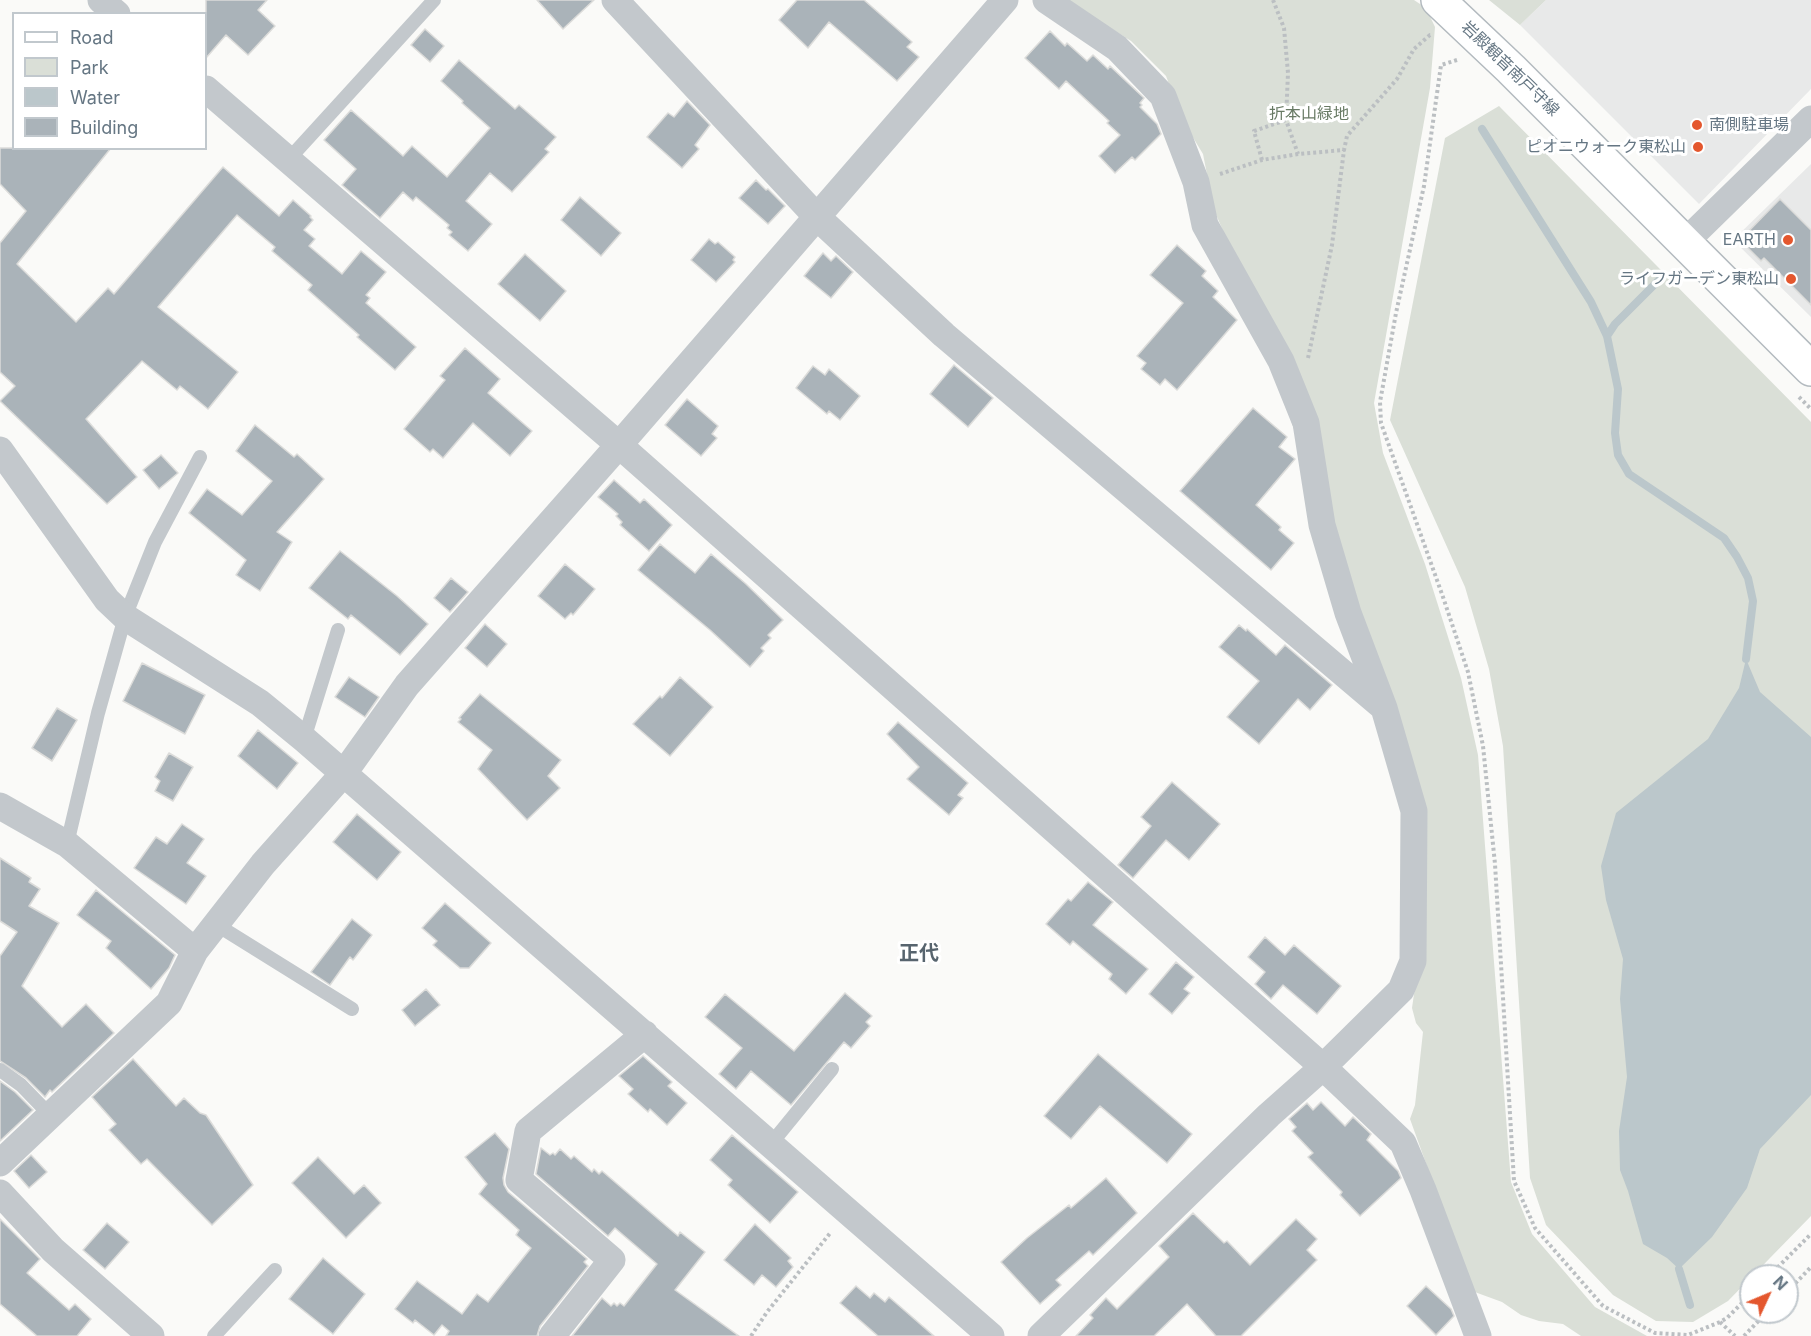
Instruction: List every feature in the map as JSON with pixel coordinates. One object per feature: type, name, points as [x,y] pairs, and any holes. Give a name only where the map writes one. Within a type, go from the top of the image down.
[{"type":"main road","name":"岩殿観音南戸守線","points":[[1438,0],[1511,69],[1811,369]]},
{"type":"street","points":[[101,0],[115,12]]},
{"type":"street","points":[[615,0],[817,217],[944,335],[1384,708]]},
{"type":"street","points":[[0,1163],[169,1003],[195,951],[263,864],[344,773],[407,685],[619,445],[1005,0]]},
{"type":"street","points":[[1041,1336],[1401,990],[1413,961],[1414,811],[1384,708],[1348,613],[1322,525],[1306,423],[1281,361],[1205,225],[1196,182],[1163,96],[1117,48],[1046,0]]},
{"type":"street","points":[[207,90],[619,445],[1323,1067],[1403,1143],[1478,1336]]},
{"type":"street","points":[[1685,242],[1811,119]]},
{"type":"street","points":[[0,450],[107,600],[125,617],[260,703],[304,739],[991,1336]]},
{"type":"street","points":[[0,806],[67,844],[195,951]]},
{"type":"street","points":[[552,1336],[612,1260],[519,1180],[528,1131],[645,1034]]},
{"type":"street","points":[[0,1192],[53,1250],[151,1336]]},
{"type":"lane","points":[[289,159],[434,0]]},
{"type":"lane","points":[[67,844],[98,713],[125,617],[155,542],[200,457]]},
{"type":"lane","points":[[304,739],[338,630]]},
{"type":"lane","points":[[217,925],[352,1009]]},
{"type":"lane","points":[[770,1145],[832,1069]]},
{"type":"lane","points":[[0,1070],[21,1085],[50,1115]]},
{"type":"lane","points":[[214,1336],[275,1270]]},
{"type":"path","points":[[1273,0],[1284,28],[1288,73],[1286,120],[1298,154]]},
{"type":"path","points":[[1289,380],[1310,356],[1332,245],[1347,136],[1397,79],[1414,49],[1430,35],[1438,37]]},
{"type":"path","points":[[1464,58],[1441,65],[1424,186],[1396,313],[1380,402],[1381,423],[1468,672],[1483,746],[1495,864],[1514,1181],[1535,1228],[1603,1306],[1655,1334],[1688,1335],[1720,1322],[1739,1306]]},
{"type":"path","points":[[1262,160],[1254,131],[1286,120]]},
{"type":"path","points":[[1196,182],[1262,160],[1344,150]]},
{"type":"path","points":[[751,1336],[767,1312],[846,1212]]},
{"type":"path","points":[[1781,1264],[1811,1234]]},
{"type":"path","points":[[1799,1280],[1811,1267]]},
{"type":"path","points":[[1720,1322],[1735,1336]]},
{"type":"path","points":[[1744,1336],[1756,1324]]},
{"type":"shaded area","name":"ピオニウォーク東松山","points":[[1546,0],[1811,0],[1811,89],[1699,204],[1520,25]]},
{"type":"shaded area","name":"ライフガーデン東松山","points":[[1811,164],[1811,317],[1733,240]]},
{"type":"green space","name":"折本山緑地","points":[[1066,0],[1414,0],[1426,8],[1435,27],[1430,88],[1374,403],[1383,453],[1425,564],[1461,678],[1478,755],[1511,1182],[1532,1234],[1595,1307],[1647,1336],[1581,1336],[1563,1324],[1539,1321],[1521,1315],[1502,1302],[1472,1291],[1410,1119],[1415,1105],[1423,1032],[1416,1023],[1412,1008],[1417,973],[1410,772],[1239,267],[1214,210],[1203,154],[1183,121],[1166,76],[1131,41]]},
{"type":"green space","points":[[1489,0],[1546,0],[1520,25]]},
{"type":"green space","points":[[1499,106],[1811,422],[1811,1216],[1764,1264],[1739,1264],[1739,1290],[1728,1301],[1693,1322],[1656,1321],[1613,1295],[1546,1225],[1530,1178],[1503,746],[1489,669],[1465,587],[1390,420],[1445,138]]},
{"type":"water","points":[[1746,659],[1760,692],[1811,737],[1811,1095],[1760,1149],[1747,1188],[1712,1237],[1679,1269],[1667,1258],[1643,1244],[1620,1170],[1619,1131],[1627,1077],[1620,999],[1623,959],[1606,900],[1601,866],[1616,813],[1708,739],[1739,688]]},
{"type":"building","points":[[206,0],[267,0],[258,10],[275,26],[248,55],[226,35],[207,57]]},
{"type":"building","points":[[537,0],[594,0],[563,29]]},
{"type":"building","points":[[797,0],[864,0],[912,42],[907,47],[919,57],[897,81],[829,22],[808,48],[779,20]]},
{"type":"building","points":[[425,29],[444,46],[430,62],[411,45]]},
{"type":"building","points":[[1050,31],[1065,46],[1067,43],[1087,61],[1093,55],[1108,69],[1110,66],[1144,98],[1140,107],[1157,124],[1161,134],[1135,160],[1132,157],[1115,173],[1099,156],[1120,135],[1107,123],[1109,121],[1066,81],[1059,89],[1025,58]]},
{"type":"building","points":[[459,60],[515,109],[519,105],[556,137],[545,149],[549,152],[512,192],[490,173],[466,201],[492,224],[468,251],[449,235],[452,232],[447,228],[449,225],[416,197],[413,201],[403,192],[380,218],[342,185],[356,169],[324,140],[351,110],[403,156],[412,146],[447,177],[490,128],[441,81]]},
{"type":"building","points":[[687,101],[710,125],[695,145],[699,149],[682,168],[647,137],[668,113],[674,117]]},
{"type":"building","points":[[0,148],[109,150],[17,264],[76,322],[108,288],[114,294],[223,167],[279,216],[293,200],[311,216],[313,220],[304,230],[315,239],[309,246],[342,274],[361,251],[386,272],[366,295],[370,298],[366,303],[416,347],[395,370],[308,290],[312,285],[272,251],[275,247],[237,215],[158,307],[238,372],[208,409],[180,386],[177,390],[142,361],[86,419],[137,477],[107,504],[0,401],[15,386],[0,372],[0,243],[26,211],[0,184]]},
{"type":"building","points":[[756,180],[785,206],[768,224],[739,198]]},
{"type":"building","points":[[580,197],[621,233],[601,256],[561,220]]},
{"type":"building","name":"ライフガーデン東松山","points":[[1780,199],[1811,230],[1811,305],[1764,258],[1761,261],[1740,240]]},
{"type":"building","points":[[709,239],[715,244],[718,242],[735,257],[733,260],[735,262],[716,282],[691,260]]},
{"type":"building","points":[[1177,245],[1206,271],[1202,276],[1218,291],[1213,297],[1237,320],[1177,390],[1165,379],[1160,385],[1141,369],[1146,363],[1137,356],[1183,303],[1150,275]]},
{"type":"building","points":[[823,253],[831,261],[836,256],[853,272],[831,298],[804,276]]},
{"type":"building","points":[[525,254],[566,291],[540,321],[498,284]]},
{"type":"building","points":[[465,348],[500,379],[488,393],[532,431],[510,456],[473,423],[443,458],[433,449],[430,452],[404,429],[445,380],[440,376]]},
{"type":"building","points":[[954,365],[993,398],[968,427],[930,394]]},
{"type":"building","points":[[813,366],[825,375],[829,369],[860,396],[840,420],[829,411],[827,414],[796,388]]},
{"type":"building","points":[[687,399],[718,426],[712,434],[717,438],[701,456],[665,425]]},
{"type":"building","points":[[1253,408],[1287,437],[1279,447],[1295,459],[1256,505],[1281,527],[1279,530],[1294,543],[1271,570],[1180,491]]},
{"type":"building","points":[[255,425],[294,457],[297,454],[324,479],[277,532],[292,542],[260,591],[236,575],[246,560],[189,513],[207,489],[242,515],[272,481],[236,451]]},
{"type":"building","points":[[161,455],[178,473],[159,489],[143,470]]},
{"type":"building","points":[[614,480],[640,503],[644,499],[672,525],[649,551],[620,525],[622,522],[616,516],[618,514],[598,497]]},
{"type":"building","points":[[660,544],[695,573],[711,554],[783,620],[768,635],[771,638],[761,648],[764,651],[750,667],[638,570]]},
{"type":"building","points":[[340,551],[428,624],[400,655],[351,615],[348,619],[309,588]]},
{"type":"building","points":[[565,564],[595,589],[573,615],[571,613],[565,619],[538,596]]},
{"type":"building","points":[[451,578],[468,592],[450,612],[434,598]]},
{"type":"building","points":[[485,624],[507,644],[487,667],[465,648]]},
{"type":"building","points":[[1239,625],[1246,631],[1247,629],[1276,655],[1285,645],[1332,685],[1310,710],[1298,699],[1259,744],[1227,717],[1259,681],[1219,647]]},
{"type":"building","points":[[142,663],[205,695],[185,734],[123,701]]},
{"type":"building","points":[[349,677],[379,697],[365,717],[335,697]]},
{"type":"building","points":[[680,677],[713,707],[670,756],[633,724],[660,696],[662,698]]},
{"type":"building","points":[[480,694],[561,760],[548,776],[560,788],[527,820],[478,769],[492,750],[458,722]]},
{"type":"building","points":[[57,708],[77,720],[52,761],[32,748]]},
{"type":"building","points":[[898,722],[968,783],[958,795],[963,798],[949,815],[907,779],[919,767],[887,734]]},
{"type":"building","points":[[258,730],[298,763],[277,789],[238,756]]},
{"type":"building","points":[[169,753],[193,767],[173,801],[155,791],[160,781],[155,777]]},
{"type":"building","points":[[1172,782],[1220,824],[1189,860],[1166,840],[1133,878],[1118,865],[1151,826],[1141,817]]},
{"type":"building","points":[[357,814],[401,852],[377,880],[333,842]]},
{"type":"building","points":[[182,824],[204,839],[187,863],[206,876],[186,904],[134,868],[156,837],[167,844]]},
{"type":"building","points":[[0,858],[31,878],[29,882],[40,889],[29,906],[59,923],[22,986],[62,1027],[86,1004],[114,1033],[45,1097],[26,1078],[0,1061],[0,956],[17,932],[0,921]]},
{"type":"building","points":[[1088,882],[1113,902],[1093,925],[1148,969],[1126,994],[1109,979],[1112,974],[1073,941],[1070,945],[1046,924],[1068,899],[1071,901]]},
{"type":"building","points":[[96,890],[175,955],[169,968],[151,989],[106,948],[111,941],[77,915]]},
{"type":"building","points":[[445,903],[491,943],[469,968],[460,968],[433,945],[437,941],[422,928]]},
{"type":"building","points":[[352,919],[372,935],[353,960],[350,957],[330,985],[311,972]]},
{"type":"building","points":[[1265,937],[1285,955],[1294,945],[1341,986],[1317,1014],[1283,985],[1271,999],[1255,984],[1265,972],[1248,957]]},
{"type":"building","points":[[1176,962],[1194,977],[1184,989],[1190,993],[1172,1014],[1149,994]]},
{"type":"building","points":[[426,989],[440,1005],[415,1026],[402,1010]]},
{"type":"building","points":[[845,993],[872,1016],[866,1022],[870,1026],[851,1048],[844,1042],[791,1105],[751,1071],[736,1089],[719,1074],[742,1048],[705,1017],[725,994],[794,1051]]},
{"type":"building","points":[[1098,1054],[1192,1134],[1167,1163],[1100,1106],[1071,1139],[1044,1116]]},
{"type":"building","points":[[643,1056],[672,1082],[668,1086],[687,1103],[667,1125],[650,1109],[648,1112],[628,1094],[633,1089],[619,1076]]},
{"type":"building","points":[[133,1059],[176,1106],[184,1098],[200,1113],[206,1115],[253,1185],[212,1225],[147,1159],[141,1164],[109,1130],[116,1124],[92,1097]]},
{"type":"building","points":[[0,1081],[33,1110],[0,1141]]},
{"type":"building","points":[[1321,1102],[1345,1126],[1353,1117],[1371,1134],[1367,1140],[1398,1171],[1401,1178],[1360,1216],[1340,1195],[1342,1192],[1308,1157],[1313,1153],[1292,1131],[1296,1127],[1289,1119],[1307,1103],[1313,1110]]},
{"type":"building","points":[[495,1133],[509,1149],[503,1178],[508,1192],[587,1259],[584,1262],[588,1266],[540,1326],[537,1336],[446,1336],[449,1331],[442,1325],[434,1335],[415,1320],[413,1323],[395,1309],[417,1281],[462,1314],[477,1294],[488,1302],[531,1248],[516,1235],[519,1230],[479,1194],[487,1184],[465,1157]]},
{"type":"building","points":[[732,1135],[798,1192],[770,1223],[728,1185],[732,1180],[710,1160]]},
{"type":"building","points":[[541,1148],[550,1155],[553,1153],[555,1155],[560,1149],[571,1159],[574,1156],[592,1172],[594,1169],[599,1174],[602,1171],[678,1236],[680,1232],[705,1252],[675,1290],[739,1336],[572,1336],[602,1298],[611,1306],[614,1303],[617,1306],[620,1303],[624,1306],[657,1264],[615,1228],[608,1236],[536,1174]]},
{"type":"building","points":[[31,1155],[47,1172],[29,1188],[14,1171]]},
{"type":"building","points":[[318,1157],[354,1194],[364,1185],[381,1203],[346,1238],[292,1183]]},
{"type":"building","points":[[1106,1178],[1137,1213],[1093,1255],[1089,1251],[1056,1280],[1061,1285],[1040,1304],[1001,1262],[1027,1238],[1069,1205],[1071,1208]]},
{"type":"building","points":[[1193,1213],[1224,1243],[1227,1241],[1250,1265],[1296,1219],[1317,1239],[1307,1250],[1317,1260],[1241,1336],[1216,1336],[1187,1304],[1154,1336],[1076,1336],[1093,1318],[1090,1315],[1106,1298],[1117,1309],[1169,1257],[1159,1246]]},
{"type":"building","points":[[0,1219],[40,1259],[27,1273],[69,1310],[75,1304],[91,1319],[77,1336],[37,1336],[0,1304]]},
{"type":"building","points":[[107,1223],[129,1242],[105,1269],[83,1250]]},
{"type":"building","points":[[755,1224],[791,1258],[788,1261],[793,1267],[776,1287],[762,1275],[754,1285],[724,1260]]},
{"type":"building","points":[[323,1258],[365,1294],[333,1334],[289,1299]]},
{"type":"building","points":[[856,1286],[870,1298],[874,1293],[885,1302],[889,1297],[934,1336],[878,1336],[840,1303]]},
{"type":"building","points":[[1426,1286],[1451,1309],[1454,1316],[1436,1335],[1407,1306]]},
{"type":"waterway","points":[[1482,129],[1591,302],[1607,336],[1618,389],[1615,433],[1618,455],[1629,474],[1724,538],[1748,578],[1753,601],[1746,659]]},
{"type":"waterway","points":[[1607,336],[1615,324],[1659,280]]},
{"type":"waterway","points":[[1679,1269],[1690,1305]]},
{"type":"place","name":"南側駐車場","points":[[1697,125]]},
{"type":"place","name":"ピオニウォーク東松山","points":[[1698,147]]},
{"type":"place","name":"EARTH","points":[[1788,240]]},
{"type":"place","name":"ライフガーデン東松山","points":[[1791,279]]},
{"type":"district","name":"正代","points":[[919,954]]}]
